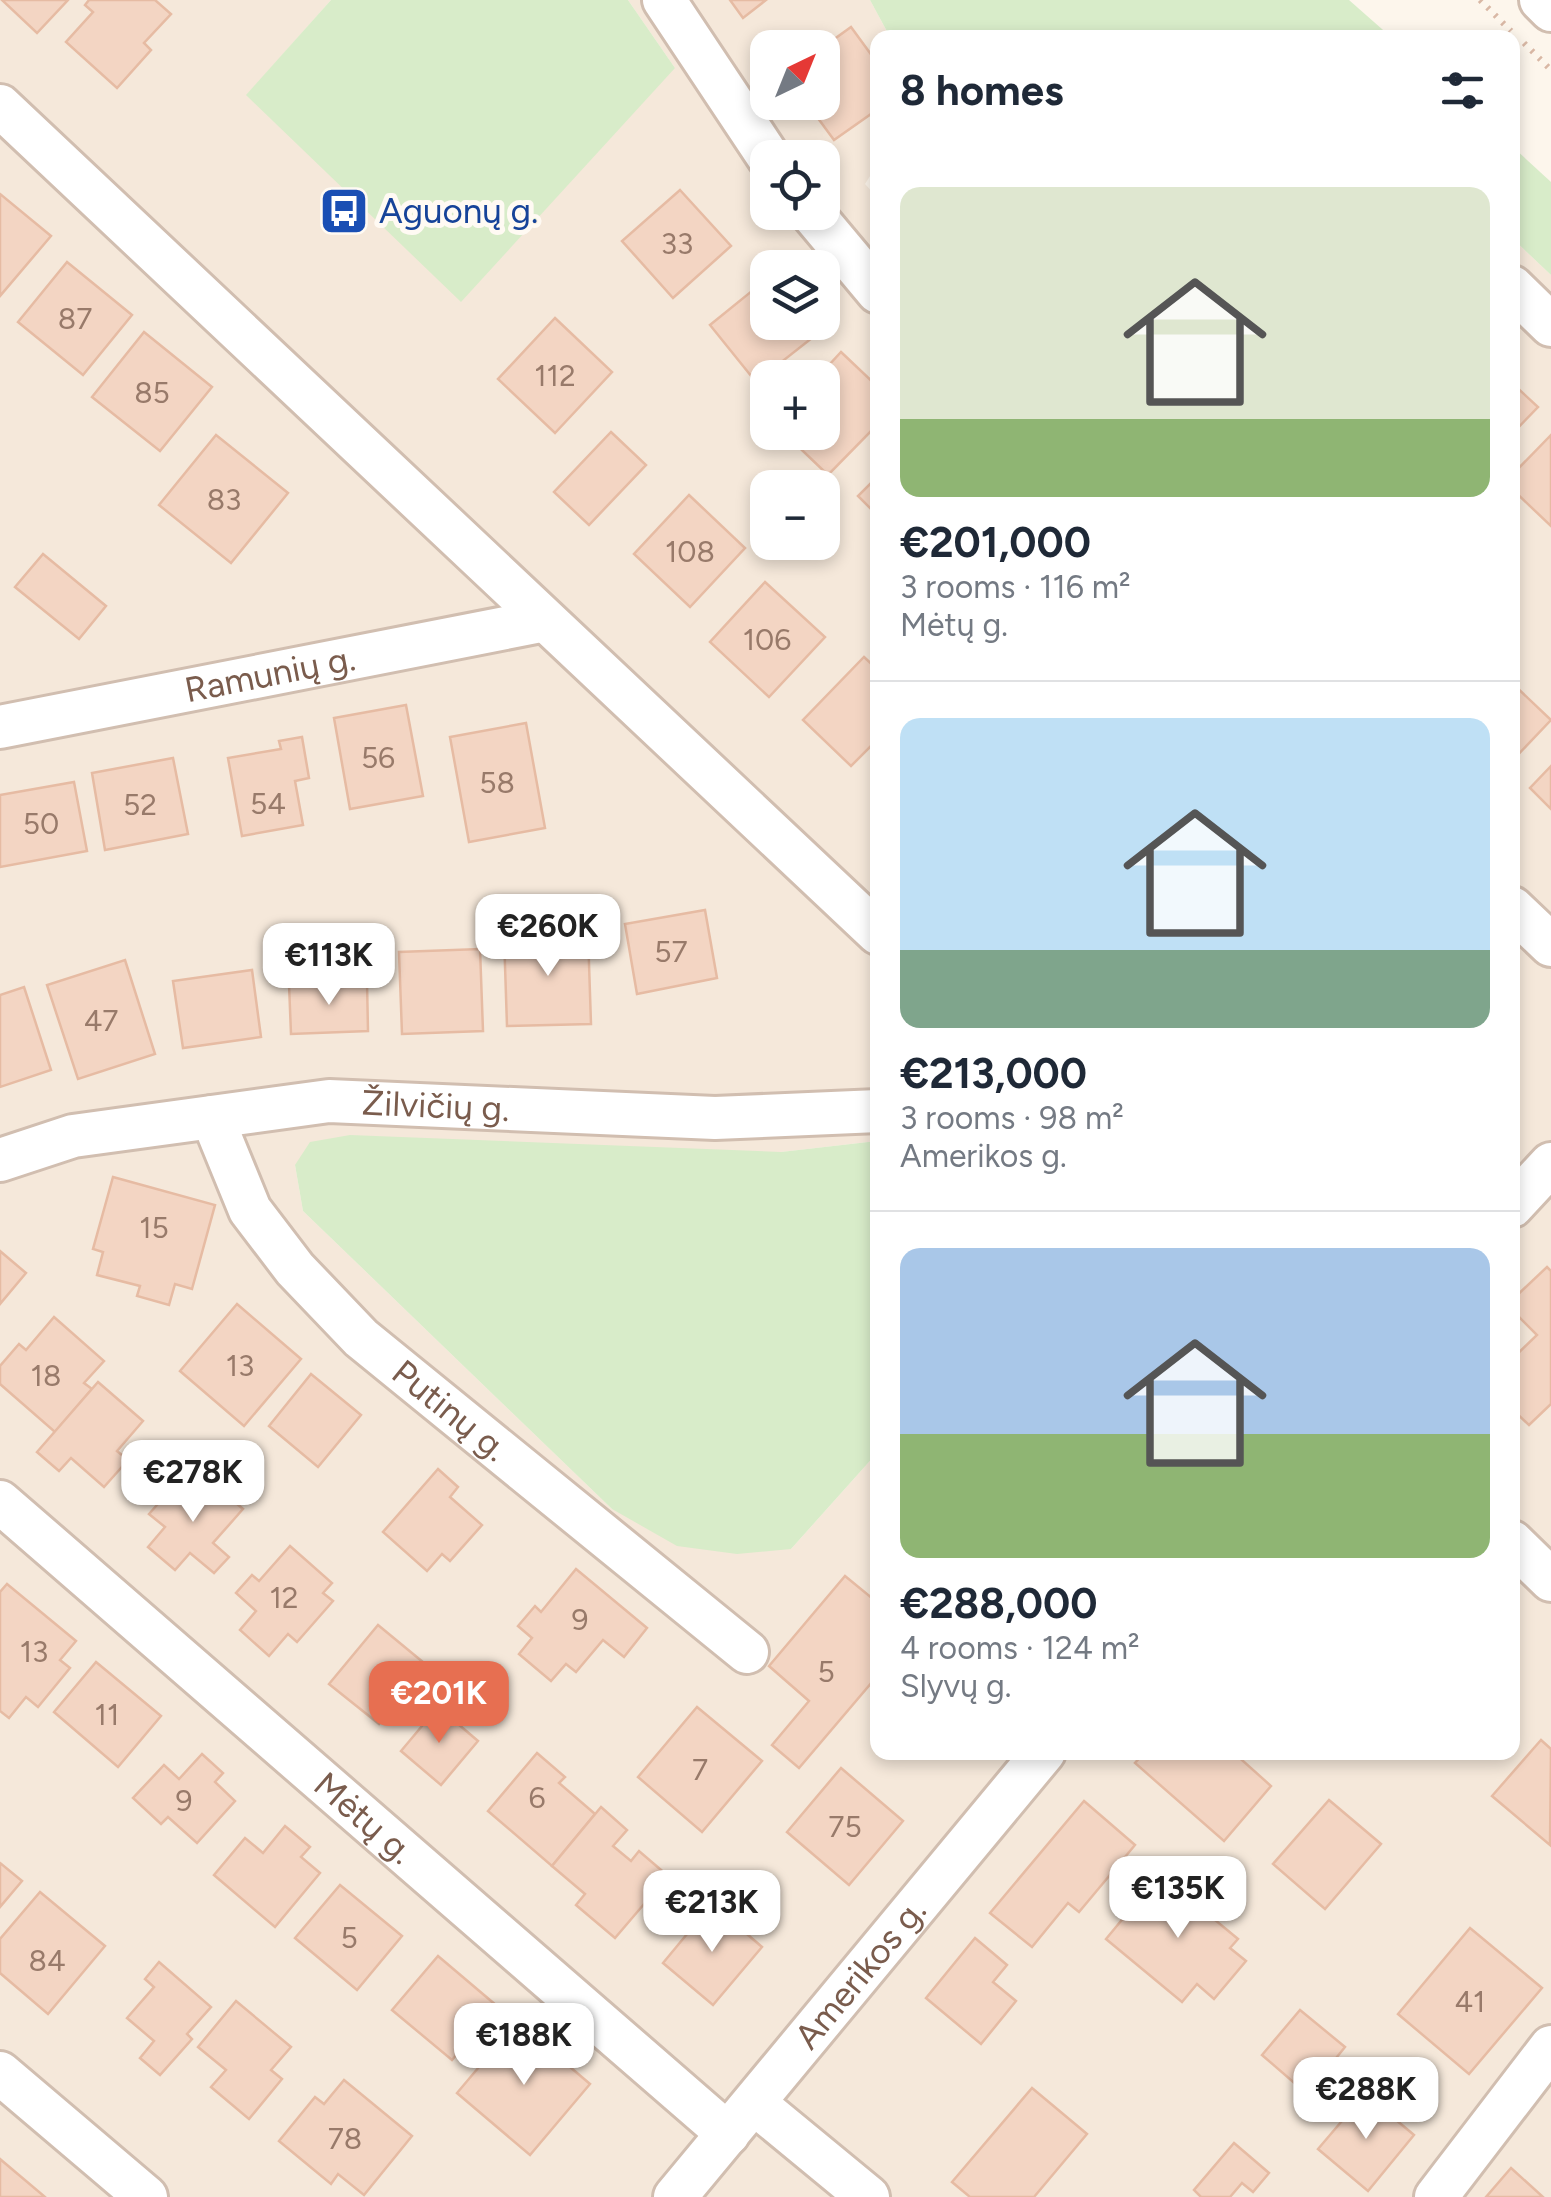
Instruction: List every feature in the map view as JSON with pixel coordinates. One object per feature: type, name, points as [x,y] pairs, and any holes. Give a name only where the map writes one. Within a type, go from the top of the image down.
[{"type":"street","points":[[664,0],[757,140]]},
{"type":"street","points":[[1540,0],[1551,10]]},
{"type":"street","points":[[0,106],[541,620],[870,926]]},
{"type":"street","points":[[826,230],[870,282]]},
{"type":"street","points":[[1520,295],[1551,326]]},
{"type":"street","name":"Ramunių g.","points":[[0,728],[541,620]]},
{"type":"street","points":[[1520,916],[1551,945]]},
{"type":"street","name":"Žilvičių g.","points":[[0,1160],[73,1136],[329,1102],[715,1118],[870,1111]]},
{"type":"street","name":"Putinų g.","points":[[212,1117],[250,1210],[295,1269],[360,1338],[747,1652]]},
{"type":"street","points":[[1520,1197],[1551,1164]]},
{"type":"street","name":"Mėtų g.","points":[[0,1502],[741,2119],[868,2197]]},
{"type":"street","points":[[1520,1550],[1551,1580]]},
{"type":"street","name":"Amerikos g.","points":[[675,2197],[1037,1760]]},
{"type":"street","points":[[1436,2197],[1551,2047]]},
{"type":"street","points":[[0,2074],[146,2197]]},
{"type":"shaded area","points":[[0,0],[331,0],[247,95],[675,68],[628,0],[870,0],[886,30],[870,30],[870,176],[865,184],[870,189],[870,1142],[781,1152],[295,1165],[303,1211],[612,1509],[791,1549],[870,1461],[870,1760],[1520,1760],[1520,246],[1551,275],[1551,2197],[0,2197]]},
{"type":"green space","points":[[331,0],[628,0],[675,68],[461,302],[246,95]]},
{"type":"green space","points":[[870,0],[1349,0],[1383,30],[886,30]]},
{"type":"green space","points":[[1520,153],[1551,182],[1551,275],[1520,246]]},
{"type":"green space","points":[[350,1135],[781,1152],[870,1142],[870,1461],[791,1549],[737,1554],[677,1546],[612,1509],[303,1211],[295,1165],[310,1142]]},
{"type":"building","points":[[2,0],[68,0],[37,33]]},
{"type":"building","points":[[89,0],[155,0],[171,14],[144,43],[151,50],[117,88],[66,42],[93,12],[85,5]]},
{"type":"building","points":[[730,0],[766,0],[743,18]]},
{"type":"building","points":[[851,27],[870,53],[870,115],[834,140],[819,120],[840,120],[840,35]]},
{"type":"building","points":[[680,190],[731,246],[673,298],[622,241]]},
{"type":"building","points":[[0,194],[51,236],[0,296]]},
{"type":"building","points":[[67,262],[132,315],[83,375],[18,322]]},
{"type":"building","points":[[750,293],[750,340],[809,340],[784,360],[750,360],[750,375],[710,325]]},
{"type":"building","points":[[555,318],[612,372],[555,433],[498,379]]},
{"type":"building","points":[[144,332],[212,387],[160,451],[92,397]]},
{"type":"building","points":[[841,352],[870,379],[870,432],[833,470],[823,470],[802,450],[840,450],[840,360],[834,360]]},
{"type":"building","points":[[1520,390],[1538,407],[1520,426]]},
{"type":"building","points":[[611,432],[646,465],[589,525],[554,492]]},
{"type":"building","points":[[216,435],[288,493],[231,563],[159,505]]},
{"type":"building","points":[[1551,435],[1551,526],[1520,497],[1520,467]]},
{"type":"building","points":[[870,484],[870,508],[858,496]]},
{"type":"building","points":[[689,495],[745,548],[690,607],[634,554]]},
{"type":"building","points":[[43,554],[106,606],[79,639],[15,587]]},
{"type":"building","points":[[765,582],[825,637],[769,697],[710,642]]},
{"type":"building","points":[[864,657],[870,663],[870,747],[851,766],[803,720]]},
{"type":"building","points":[[1520,691],[1551,720],[1520,753]]},
{"type":"building","points":[[406,705],[423,796],[350,809],[334,718]]},
{"type":"building","points":[[526,723],[545,828],[469,842],[450,737]]},
{"type":"building","points":[[302,737],[309,778],[295,781],[303,825],[242,836],[228,758],[281,749],[279,741]]},
{"type":"building","points":[[173,758],[188,834],[105,850],[92,773]]},
{"type":"building","points":[[1551,766],[1551,809],[1530,788]]},
{"type":"building","points":[[74,782],[87,851],[0,867],[0,795]]},
{"type":"building","points":[[705,910],[717,978],[637,994],[625,924]]},
{"type":"building","points":[[588,933],[591,1024],[507,1026],[504,935]]},
{"type":"building","points":[[480,949],[483,1031],[402,1034],[399,952]]},
{"type":"building","points":[[125,960],[155,1054],[78,1079],[47,985]]},
{"type":"building","points":[[252,970],[261,1037],[183,1048],[173,981]]},
{"type":"building","points":[[367,982],[368,1031],[291,1034],[289,984]]},
{"type":"building","points":[[24,987],[51,1070],[0,1087],[0,995]]},
{"type":"building","points":[[113,1177],[215,1205],[192,1289],[175,1284],[169,1305],[137,1296],[140,1286],[97,1275],[103,1252],[93,1249]]},
{"type":"building","points":[[0,1251],[26,1273],[0,1304]]},
{"type":"building","points":[[1547,1267],[1551,1271],[1551,1404],[1529,1425],[1520,1417],[1520,1351],[1537,1335],[1520,1318],[1520,1292]]},
{"type":"building","points":[[237,1304],[301,1359],[244,1426],[180,1371]]},
{"type":"building","points":[[54,1317],[104,1361],[84,1383],[92,1389],[55,1432],[0,1384],[0,1366],[19,1344],[26,1350]]},
{"type":"building","points":[[311,1374],[361,1415],[318,1467],[269,1426]]},
{"type":"building","points":[[98,1382],[143,1421],[117,1451],[128,1460],[104,1487],[71,1458],[59,1471],[37,1452]]},
{"type":"building","points":[[438,1469],[458,1487],[450,1497],[482,1525],[450,1561],[442,1554],[427,1571],[383,1532]]},
{"type":"building","points":[[179,1480],[196,1494],[209,1480],[243,1509],[213,1543],[229,1557],[214,1573],[190,1553],[175,1570],[148,1547],[165,1527],[149,1514]]},
{"type":"building","points":[[290,1546],[332,1583],[323,1593],[333,1601],[297,1642],[288,1634],[269,1656],[240,1630],[256,1611],[236,1593],[252,1575],[259,1581]]},
{"type":"building","points":[[576,1569],[647,1628],[624,1657],[603,1640],[576,1672],[566,1664],[551,1681],[519,1654],[532,1638],[518,1626],[535,1606],[541,1612]]},
{"type":"building","points":[[845,1576],[870,1596],[870,1684],[799,1768],[772,1745],[809,1701],[769,1666]]},
{"type":"building","points":[[7,1584],[76,1641],[60,1660],[70,1668],[38,1707],[26,1697],[9,1718],[0,1711],[0,1592]]},
{"type":"building","points":[[378,1625],[441,1677],[408,1717],[394,1706],[379,1724],[329,1684]]},
{"type":"building","points":[[96,1662],[161,1716],[118,1767],[54,1712]]},
{"type":"building","points":[[438,1707],[478,1741],[441,1785],[401,1751]]},
{"type":"building","points":[[697,1707],[762,1761],[702,1832],[638,1777]]},
{"type":"building","points":[[1541,1740],[1551,1749],[1550,1845],[1492,1796]]},
{"type":"building","points":[[537,1753],[565,1777],[559,1783],[595,1814],[552,1866],[488,1811]]},
{"type":"building","points":[[202,1754],[223,1773],[215,1782],[235,1801],[197,1843],[168,1817],[161,1824],[133,1798],[164,1765],[179,1779]]},
{"type":"building","points":[[1242,1760],[1271,1786],[1224,1841],[1135,1763]]},
{"type":"building","points":[[841,1768],[903,1821],[849,1885],[787,1832]]},
{"type":"building","points":[[1329,1800],[1381,1844],[1325,1909],[1273,1864]]},
{"type":"building","points":[[1084,1801],[1135,1845],[1079,1912],[1068,1903],[1032,1947],[990,1913]]},
{"type":"building","points":[[601,1807],[627,1830],[613,1846],[631,1861],[639,1851],[668,1876],[615,1938],[576,1905],[585,1894],[552,1866]]},
{"type":"building","points":[[285,1826],[310,1847],[301,1857],[320,1873],[275,1927],[214,1875],[245,1838],[263,1853]]},
{"type":"building","points":[[0,1863],[22,1881],[0,1907]]},
{"type":"building","points":[[1159,1875],[1180,1891],[1186,1885],[1221,1914],[1215,1920],[1238,1939],[1230,1948],[1246,1961],[1214,1999],[1197,1984],[1182,2002],[1106,1939]]},
{"type":"building","points":[[340,1885],[402,1936],[357,1990],[295,1938]]},
{"type":"building","points":[[40,1892],[105,1946],[48,2014],[0,1973],[0,1939]]},
{"type":"building","points":[[712,1904],[762,1947],[713,2005],[663,1963]]},
{"type":"building","points":[[1470,1928],[1542,1988],[1469,2074],[1398,2014]]},
{"type":"building","points":[[975,1938],[1007,1965],[993,1982],[1016,2001],[981,2044],[926,1998]]},
{"type":"building","points":[[438,1956],[497,2006],[452,2060],[392,2010]]},
{"type":"building","points":[[159,1962],[211,2007],[187,2034],[192,2039],[160,2075],[140,2058],[154,2041],[127,2018],[154,1987],[145,1979]]},
{"type":"building","points":[[236,2001],[291,2047],[271,2070],[282,2079],[249,2119],[211,2087],[226,2070],[198,2047]]},
{"type":"building","points":[[1300,2010],[1345,2047],[1307,2094],[1262,2055]]},
{"type":"building","points":[[517,2022],[590,2084],[530,2155],[457,2093]]},
{"type":"building","points":[[344,2080],[412,2136],[364,2195],[338,2174],[331,2184],[279,2141],[315,2097],[324,2104]]},
{"type":"building","points":[[1032,2088],[1087,2134],[1034,2197],[970,2197],[952,2182]]},
{"type":"building","points":[[1365,2094],[1414,2135],[1368,2191],[1318,2149]]},
{"type":"building","points":[[1234,2143],[1269,2173],[1253,2192],[1242,2183],[1230,2197],[1201,2197],[1194,2190]]},
{"type":"building","points":[[0,2159],[45,2197],[0,2197]]},
{"type":"building","points":[[1511,2168],[1543,2197],[1486,2197]]},
{"type":"place","name":"Aguonų g.","points":[[344,211]]}]
